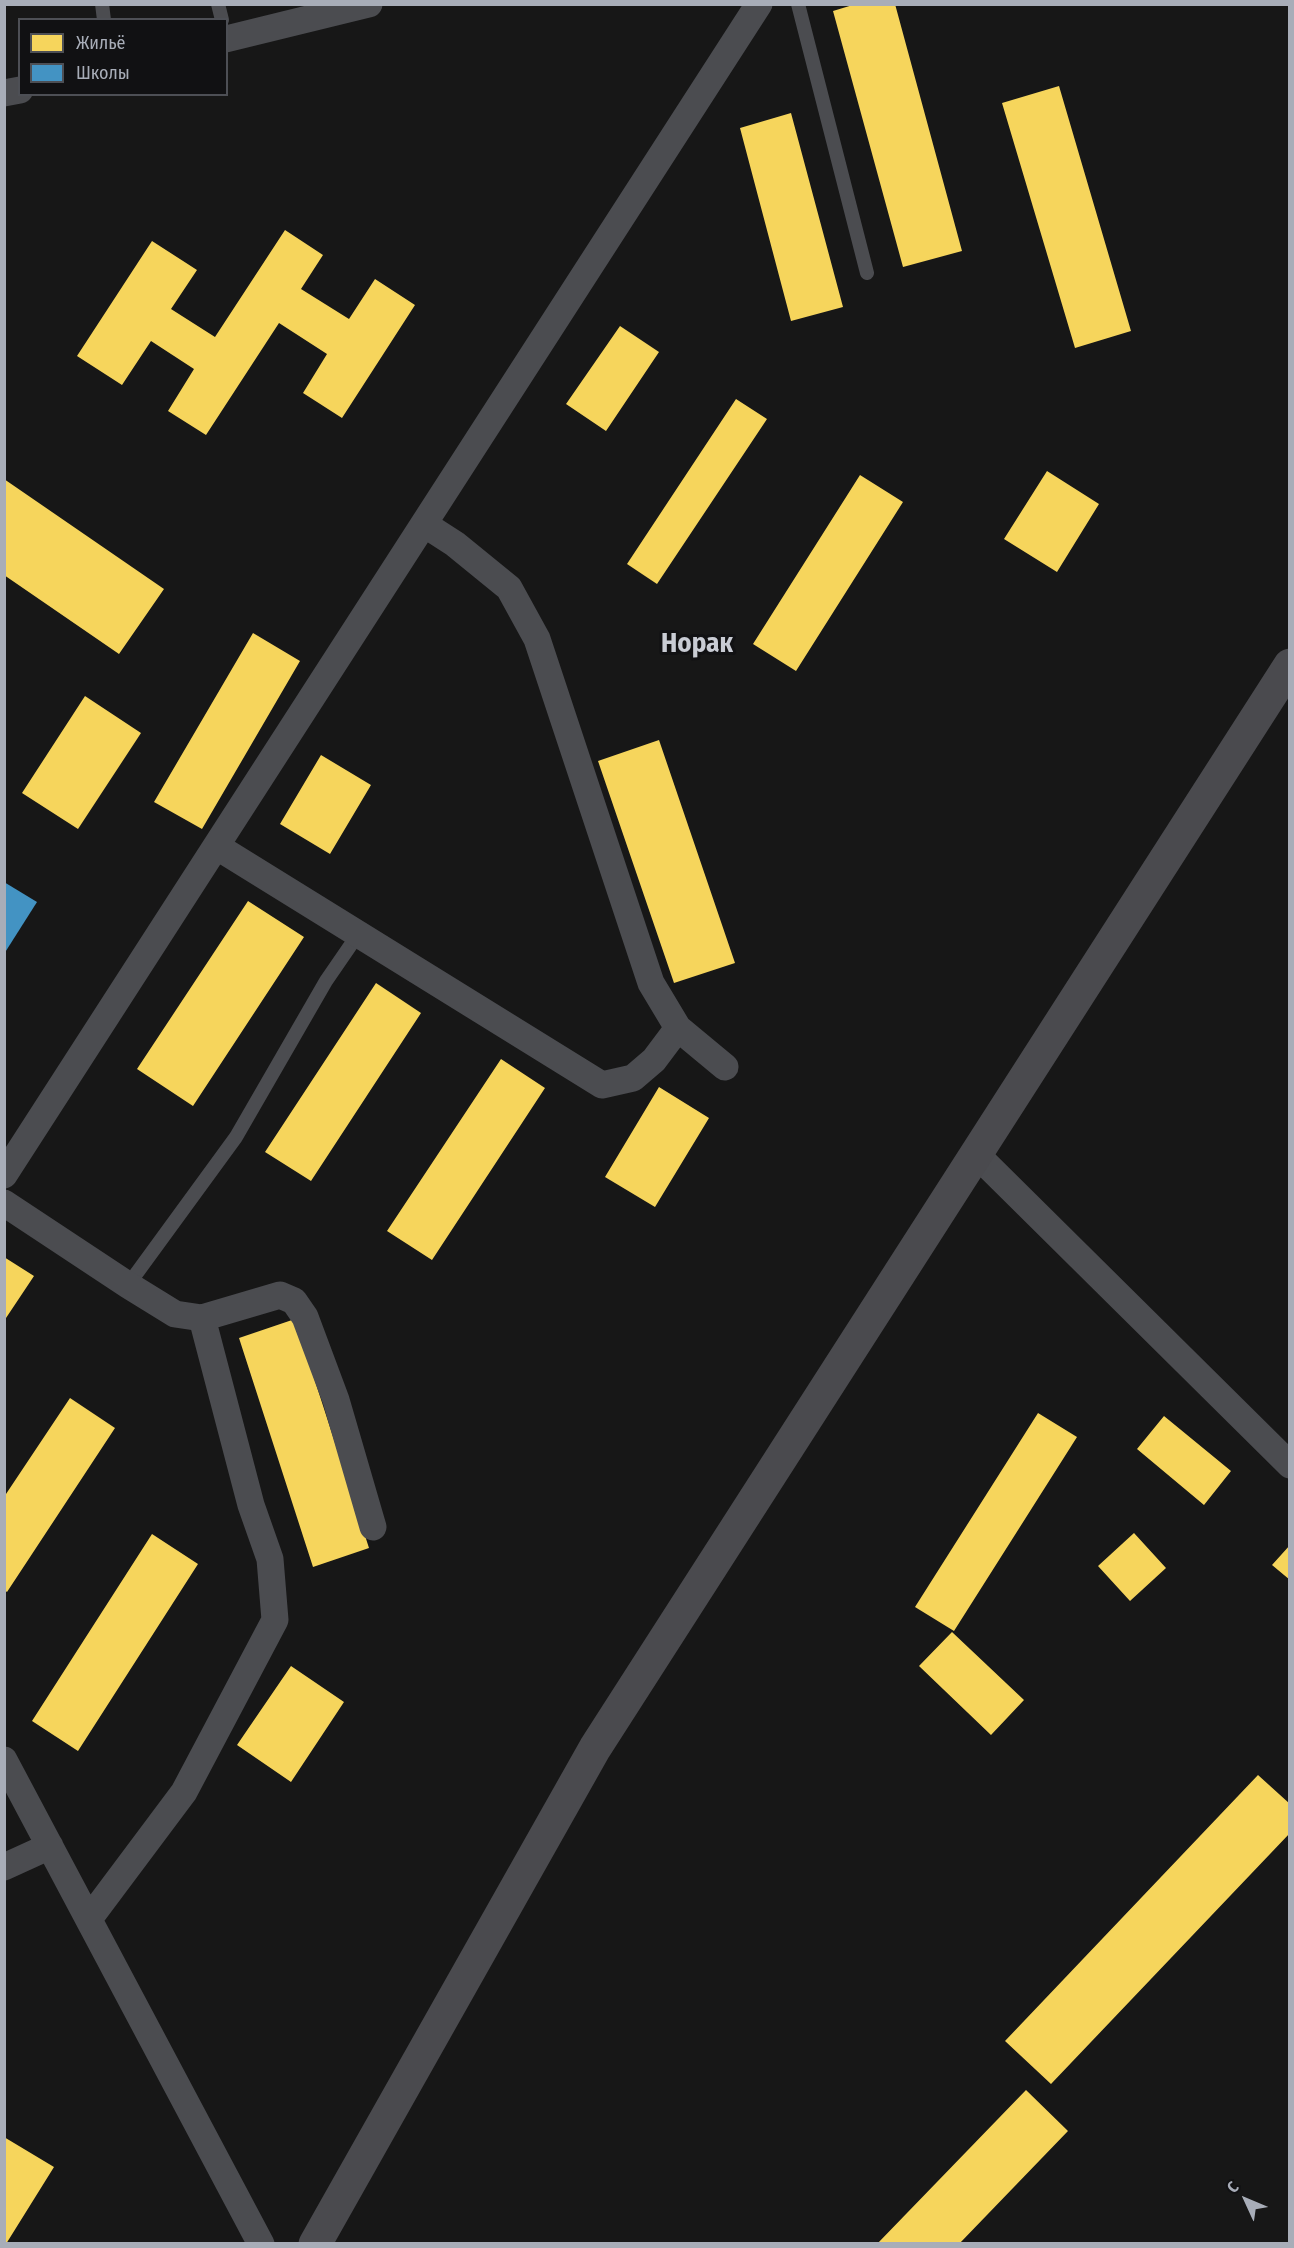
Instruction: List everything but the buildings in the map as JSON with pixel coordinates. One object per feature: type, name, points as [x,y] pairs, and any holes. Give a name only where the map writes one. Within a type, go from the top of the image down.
[{"type":"main road","points":[[315,2244],[595,1748],[1290,665]]},
{"type":"street","points":[[228,32],[369,4]]},
{"type":"street","points":[[4,1175],[759,4]]},
{"type":"street","points":[[424,524],[455,544],[509,588],[537,639],[651,983],[678,1028],[725,1067]]},
{"type":"street","points":[[216,846],[602,1085],[633,1077],[654,1060],[678,1028]]},
{"type":"street","points":[[975,1153],[1290,1465]]},
{"type":"street","points":[[4,1203],[175,1314],[202,1318],[280,1295],[294,1301],[305,1317],[336,1400],[373,1527]]},
{"type":"street","points":[[89,1919],[184,1792],[275,1620],[270,1559],[251,1505],[202,1318]]},
{"type":"street","points":[[4,1760],[261,2244]]},
{"type":"street","points":[[4,1867],[50,1846]]},
{"type":"lane","points":[[798,4],[867,273]]},
{"type":"lane","points":[[128,1285],[236,1137],[326,981],[359,933]]},
{"type":"district","name":"Норак","points":[[697,644]]}]
